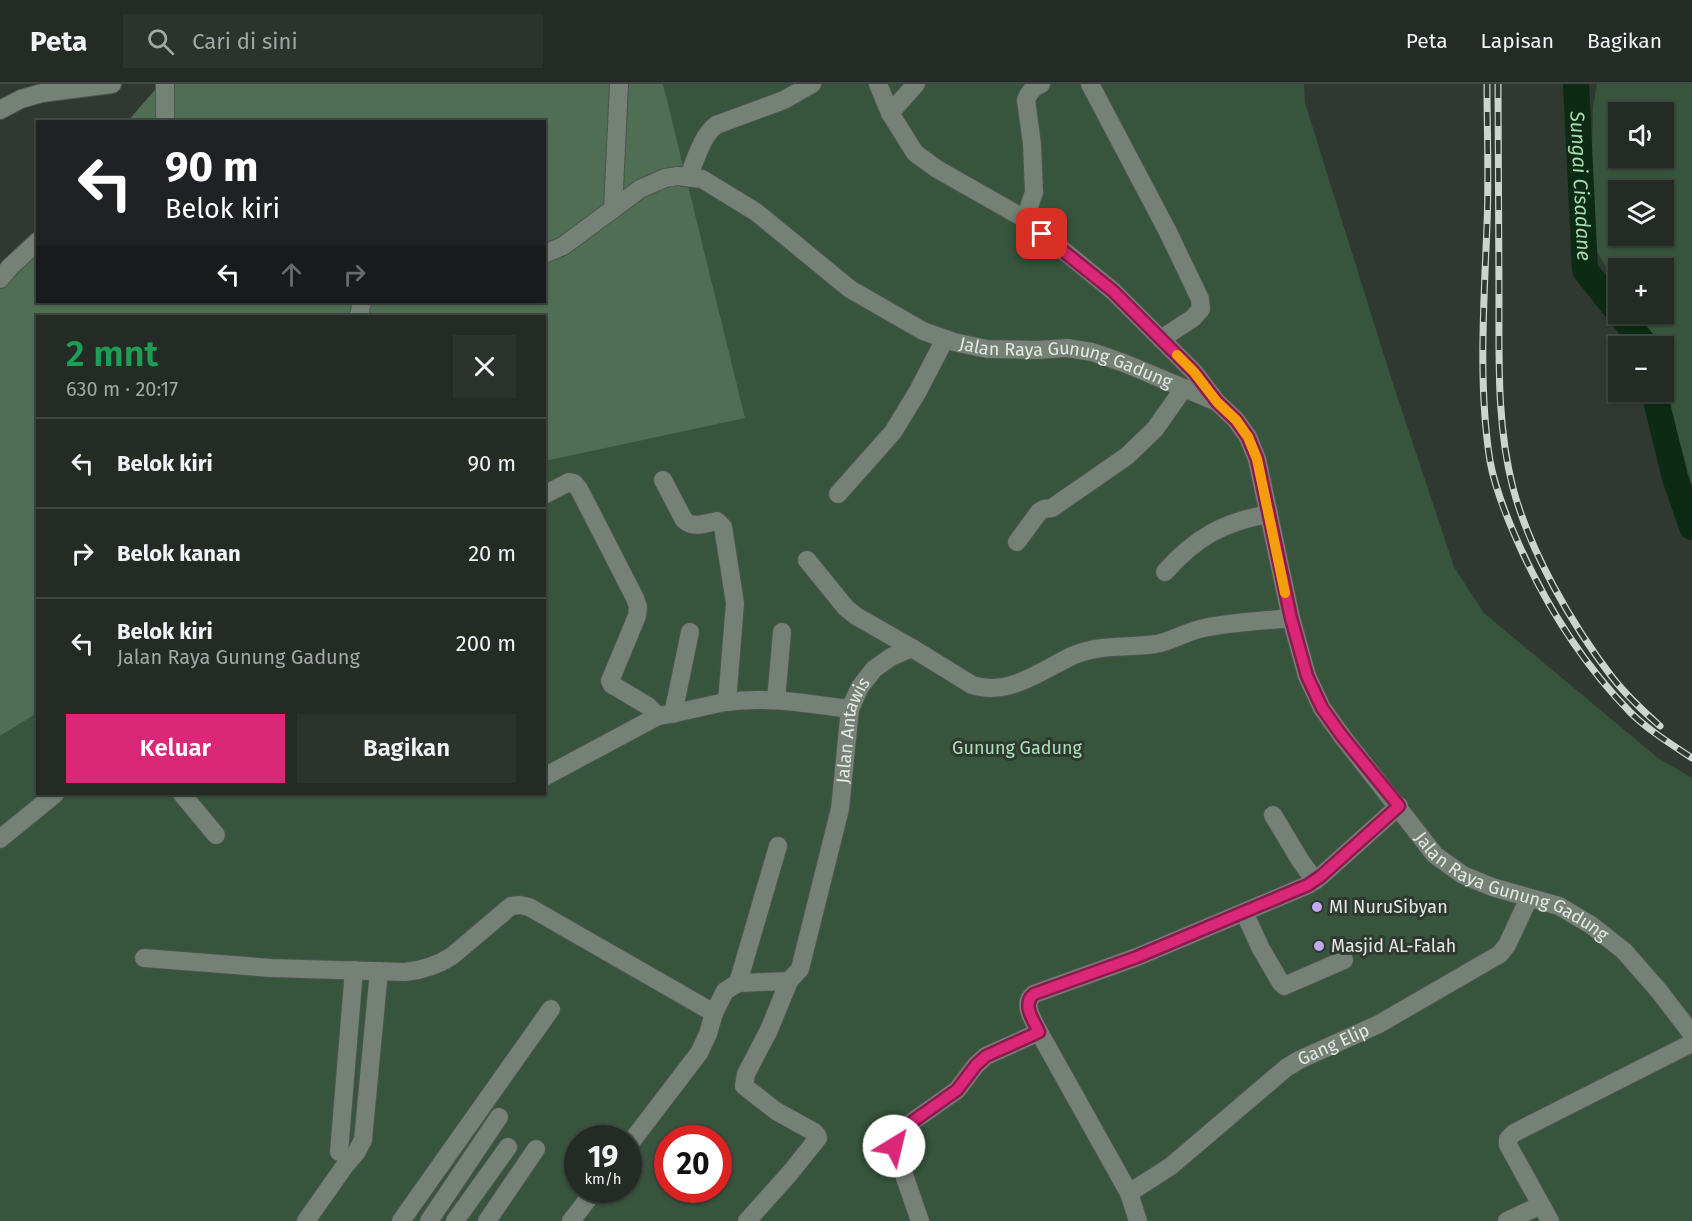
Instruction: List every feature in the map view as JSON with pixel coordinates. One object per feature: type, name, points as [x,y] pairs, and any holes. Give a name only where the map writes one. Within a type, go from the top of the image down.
[{"type":"street","points":[[0,110],[21,99],[42,93],[112,84]]},
{"type":"street","points":[[165,84],[165,120]]},
{"type":"street","points":[[613,209],[619,84]]},
{"type":"street","points":[[688,177],[705,136],[712,128],[784,100],[812,84]]},
{"type":"street","points":[[878,84],[890,113],[915,153],[937,169],[1025,219],[1113,291],[1194,372],[1217,402]]},
{"type":"street","points":[[890,113],[916,84]]},
{"type":"street","points":[[1025,219],[1034,192],[1032,144],[1026,100],[1028,94],[1041,84]]},
{"type":"street","points":[[1095,86],[1200,299],[1201,309],[1193,318],[1161,339]]},
{"type":"street","name":"Jalan Raya Gunung Gadung","points":[[546,253],[563,246],[640,189],[664,178],[702,179],[756,212],[850,289],[923,331],[987,349],[1067,348],[1092,352],[1217,402],[1236,420],[1248,437],[1257,459],[1291,618],[1307,676],[1322,708],[1342,736],[1399,806],[1435,855],[1463,875],[1492,887],[1559,906],[1591,925],[1624,951],[1692,1034]]},
{"type":"street","points":[[0,279],[36,243]]},
{"type":"street","points":[[838,494],[893,432],[918,391],[945,339]]},
{"type":"street","points":[[1017,542],[1039,512],[1052,508],[1128,456],[1155,429],[1184,388]]},
{"type":"street","points":[[663,480],[688,524],[717,520],[723,527],[735,603],[727,702]]},
{"type":"street","points":[[546,494],[569,482],[574,483],[635,598],[638,616],[610,681],[612,685],[666,715]]},
{"type":"street","points":[[1165,572],[1181,554],[1196,542],[1246,518],[1269,514]]},
{"type":"street","points":[[807,560],[846,608],[856,616],[972,685],[983,688],[994,689],[1017,683],[1074,655],[1100,647],[1154,644],[1204,628],[1291,618]]},
{"type":"street","points":[[666,715],[690,632]]},
{"type":"street","points":[[776,699],[782,632]]},
{"type":"street","name":"Jalan Antawis","points":[[747,1221],[818,1138],[814,1132],[776,1111],[744,1086],[746,1074],[769,1030],[789,981],[800,969],[840,809],[850,709],[860,687],[874,669],[891,657],[912,648]]},
{"type":"street","points":[[546,776],[666,715],[727,702],[776,699],[850,709]]},
{"type":"street","points":[[2,833],[54,795]]},
{"type":"street","points":[[183,795],[216,835]]},
{"type":"street","points":[[1138,1221],[1129,1194],[1039,1032],[1027,1003],[1029,998],[1034,994],[1137,957],[1315,880],[1399,806]]},
{"type":"street","points":[[1273,815],[1315,880]]},
{"type":"street","points":[[738,983],[778,846]]},
{"type":"street","name":"Gang Elip","points":[[1129,1194],[1171,1166],[1286,1068],[1379,1024],[1500,954],[1507,945],[1529,898]]},
{"type":"street","points":[[144,958],[271,968],[405,972],[431,968],[452,956],[511,906],[520,905],[529,907],[714,1013]]},
{"type":"street","points":[[1244,912],[1261,949],[1284,986],[1344,960]]},
{"type":"street","points":[[339,1152],[354,970]]},
{"type":"street","points":[[306,1221],[363,1140],[379,971]]},
{"type":"street","points":[[642,1128],[699,1053],[725,991],[738,983],[789,981]]},
{"type":"street","points":[[401,1221],[551,1009]]},
{"type":"street","points":[[920,1221],[892,1140],[895,1134],[957,1090],[986,1056],[1039,1032]]},
{"type":"street","points":[[1507,1221],[1546,1213],[1508,1146],[1508,1139],[1514,1133],[1692,1043]]},
{"type":"street","points":[[429,1221],[499,1118]]},
{"type":"street","points":[[455,1221],[508,1147]]},
{"type":"street","points":[[487,1221],[536,1149]]},
{"type":"street","points":[[571,1221],[585,1203]]},
{"type":"green space","points":[[160,84],[663,84],[745,418],[546,461],[546,315],[36,315],[36,714],[0,736],[0,274],[36,231],[36,303],[546,303],[546,120],[129,120]]},
{"type":"green space","name":"Gunung Gadung","points":[[563,84],[1304,84],[1305,103],[1394,387],[1454,567],[1484,613],[1658,758],[1692,778],[1692,1221],[0,1221],[0,426],[36,372],[36,795],[546,795],[546,315],[544,315],[544,303],[546,303],[546,279]]},
{"type":"green space","points":[[1597,84],[1692,84],[1692,486],[1668,402],[1674,402],[1674,336],[1648,336],[1641,324],[1674,324],[1674,258],[1608,258],[1608,270],[1590,240],[1593,108]]},
{"type":"waterway","name":"Sungai Cisadane","points":[[1576,84],[1585,270],[1608,299]]},
{"type":"waterway","name":"Sungai Cisadane","points":[[1628,324],[1638,336]]},
{"type":"waterway","name":"Sungai Cisadane","points":[[1656,402],[1675,478],[1692,527]]},
{"type":"railway","points":[[1487,84],[1488,190],[1483,373],[1486,432],[1490,461],[1498,491],[1516,538],[1551,608],[1595,673],[1637,719],[1692,758]]},
{"type":"railway","points":[[1498,84],[1500,394],[1504,441],[1513,488],[1520,512],[1541,562],[1582,635],[1623,690],[1660,726]]},
{"type":"slow traffic","points":[[1177,355],[1194,372],[1217,402],[1236,420],[1248,437],[1257,459],[1285,593]]},
{"type":"place","name":"MI NuruSibyan","points":[[1317,907]]},
{"type":"place","name":"Masjid AL-Falah","points":[[1319,946]]},
{"type":"route","points":[[894,1146],[892,1140],[895,1134],[957,1090],[986,1056],[1039,1032],[1027,1003],[1034,994],[1137,957],[1308,885],[1399,806],[1322,708],[1307,676],[1291,618],[1257,459],[1248,437],[1194,372],[1113,291],[1042,234]]}]
